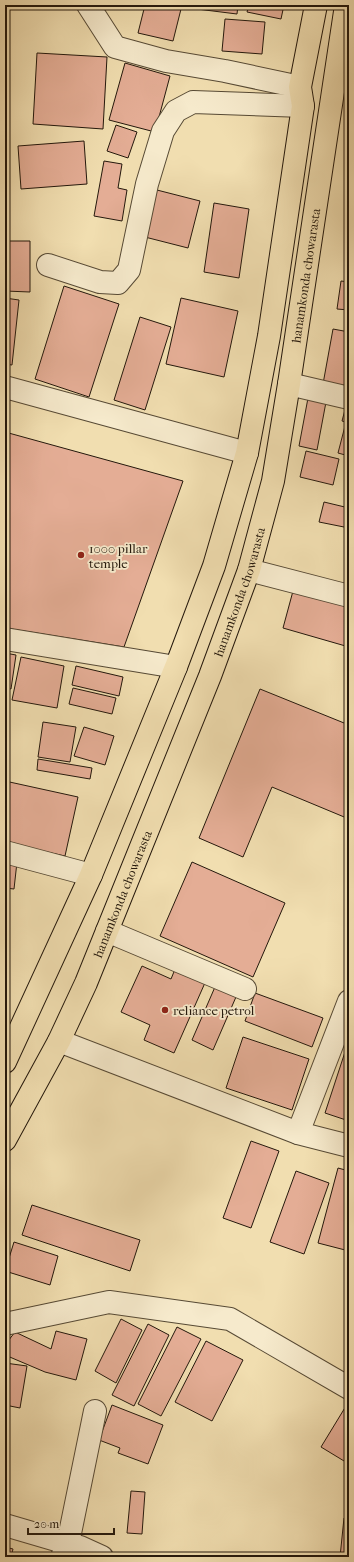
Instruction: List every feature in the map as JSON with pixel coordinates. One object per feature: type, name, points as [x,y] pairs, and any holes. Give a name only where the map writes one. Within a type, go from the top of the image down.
[{"type":"highway","points":[[5,1062],[91,875],[176,667],[214,566],[247,453],[269,336],[301,96],[316,5]]},
{"type":"highway","name":"hanamkonda chowarasta","points":[[5,1140],[59,1041],[86,983],[210,676],[249,570],[273,481],[346,5]]},
{"type":"street","points":[[88,5],[115,47],[166,61],[225,71],[301,96]]},
{"type":"street","points":[[48,265],[100,282],[118,283],[129,270],[147,184],[163,131],[176,111],[192,102],[301,96]]},
{"type":"street","points":[[289,384],[349,398]]},
{"type":"street","points":[[5,387],[247,453]]},
{"type":"street","points":[[249,570],[349,596]]},
{"type":"street","points":[[5,639],[176,667]]},
{"type":"street","points":[[5,852],[91,875]]},
{"type":"street","points":[[107,931],[246,989]]},
{"type":"street","points":[[298,1133],[349,1001]]},
{"type":"street","points":[[59,1041],[298,1133],[349,1146]]},
{"type":"street","points":[[5,1324],[109,1302],[230,1319],[349,1388]]},
{"type":"street","points":[[65,1550],[95,1411]]},
{"type":"street","points":[[5,1525],[65,1550],[80,1547],[102,1557]]},
{"type":"building","points":[[145,5],[182,5],[173,41],[138,33]]},
{"type":"building","points":[[189,5],[238,5],[237,14],[189,8]]},
{"type":"building","points":[[249,5],[284,5],[281,19],[247,12]]},
{"type":"building","points":[[225,19],[265,22],[262,54],[222,51]]},
{"type":"building","points":[[37,53],[107,57],[103,129],[33,124]]},
{"type":"building","points":[[125,63],[170,76],[155,132],[109,120]]},
{"type":"building","points":[[116,125],[137,132],[128,158],[107,151]]},
{"type":"building","points":[[84,141],[87,184],[21,189],[18,146]]},
{"type":"building","points":[[104,161],[122,164],[118,188],[127,190],[122,221],[94,216]]},
{"type":"building","points":[[153,189],[200,201],[188,248],[141,236]]},
{"type":"building","points":[[214,203],[249,209],[239,278],[204,272]]},
{"type":"building","points":[[5,241],[30,241],[30,292],[5,291]]},
{"type":"building","points":[[341,281],[349,282],[349,310],[337,309]]},
{"type":"building","points":[[64,286],[119,304],[89,397],[35,379]]},
{"type":"building","points":[[5,298],[19,300],[12,365],[5,364]]},
{"type":"building","points":[[181,298],[238,311],[224,377],[166,364]]},
{"type":"building","points":[[140,317],[171,327],[145,410],[114,400]]},
{"type":"building","points":[[333,329],[349,332],[349,389],[323,384]]},
{"type":"building","points":[[308,398],[326,402],[317,450],[299,446]]},
{"type":"building","points":[[346,406],[349,407],[349,423],[342,421]]},
{"type":"building","points":[[345,426],[349,427],[349,456],[338,453]]},
{"type":"building","name":"1000 pillar temple","points":[[5,432],[183,481],[124,647],[5,628]]},
{"type":"building","points":[[306,451],[339,459],[333,485],[300,477]]},
{"type":"building","points":[[324,502],[349,508],[349,528],[319,522]]},
{"type":"building","points":[[293,591],[349,607],[349,647],[283,628]]},
{"type":"building","points":[[5,653],[16,655],[11,689],[5,688]]},
{"type":"building","points":[[21,657],[64,666],[57,708],[12,700]]},
{"type":"building","points":[[76,666],[123,677],[119,696],[72,685]]},
{"type":"building","points":[[73,688],[116,698],[112,714],[69,704]]},
{"type":"building","points":[[260,689],[349,725],[349,819],[272,787],[243,857],[199,838]]},
{"type":"building","points":[[43,722],[76,727],[70,762],[38,757]]},
{"type":"building","points":[[84,727],[114,736],[105,765],[74,756]]},
{"type":"building","points":[[38,759],[92,768],[90,779],[37,770]]},
{"type":"building","points":[[5,781],[78,797],[65,856],[5,843]]},
{"type":"building","points":[[5,861],[17,862],[14,889],[5,888]]},
{"type":"building","points":[[192,862],[285,903],[253,977],[160,936]]},
{"type":"building","points":[[178,962],[208,976],[174,1053],[144,1040],[150,1025],[121,1012],[142,966],[171,979]]},
{"type":"building","points":[[218,980],[239,990],[213,1050],[192,1040]]},
{"type":"building","points":[[255,993],[323,1018],[312,1047],[245,1021]]},
{"type":"building","points":[[243,1037],[309,1059],[292,1110],[226,1088]]},
{"type":"building","points":[[345,1052],[349,1053],[349,1121],[325,1113]]},
{"type":"building","points":[[251,1141],[279,1151],[251,1228],[223,1218]]},
{"type":"building","points":[[338,1168],[349,1171],[349,1251],[318,1243]]},
{"type":"building","points":[[296,1171],[329,1183],[304,1254],[270,1242]]},
{"type":"building","points":[[32,1205],[140,1240],[130,1271],[22,1235]]},
{"type":"building","points":[[14,1242],[58,1256],[50,1285],[5,1271]]},
{"type":"building","points":[[121,1319],[142,1330],[116,1383],[95,1371]]},
{"type":"building","points":[[148,1324],[169,1335],[134,1406],[112,1395]]},
{"type":"building","points":[[177,1327],[201,1339],[161,1416],[138,1404]]},
{"type":"building","points":[[56,1331],[87,1339],[76,1380],[45,1372],[5,1355],[5,1345],[15,1332],[51,1349]]},
{"type":"building","points":[[206,1341],[243,1360],[212,1421],[175,1402]]},
{"type":"building","points":[[5,1363],[27,1366],[20,1408],[5,1405]]},
{"type":"building","points":[[112,1405],[163,1425],[148,1464],[118,1453],[120,1448],[99,1440]]},
{"type":"building","points":[[346,1406],[349,1407],[349,1464],[321,1447]]},
{"type":"building","points":[[131,1491],[145,1492],[142,1534],[127,1533]]},
{"type":"building","points":[[344,1518],[349,1522],[349,1557],[340,1557]]},
{"type":"building","points":[[5,1547],[13,1549],[11,1557],[5,1557]]},
{"type":"place","name":"1000 pillar temple","points":[[81,555]]},
{"type":"place","name":"reliance petrol","points":[[165,1010]]}]
